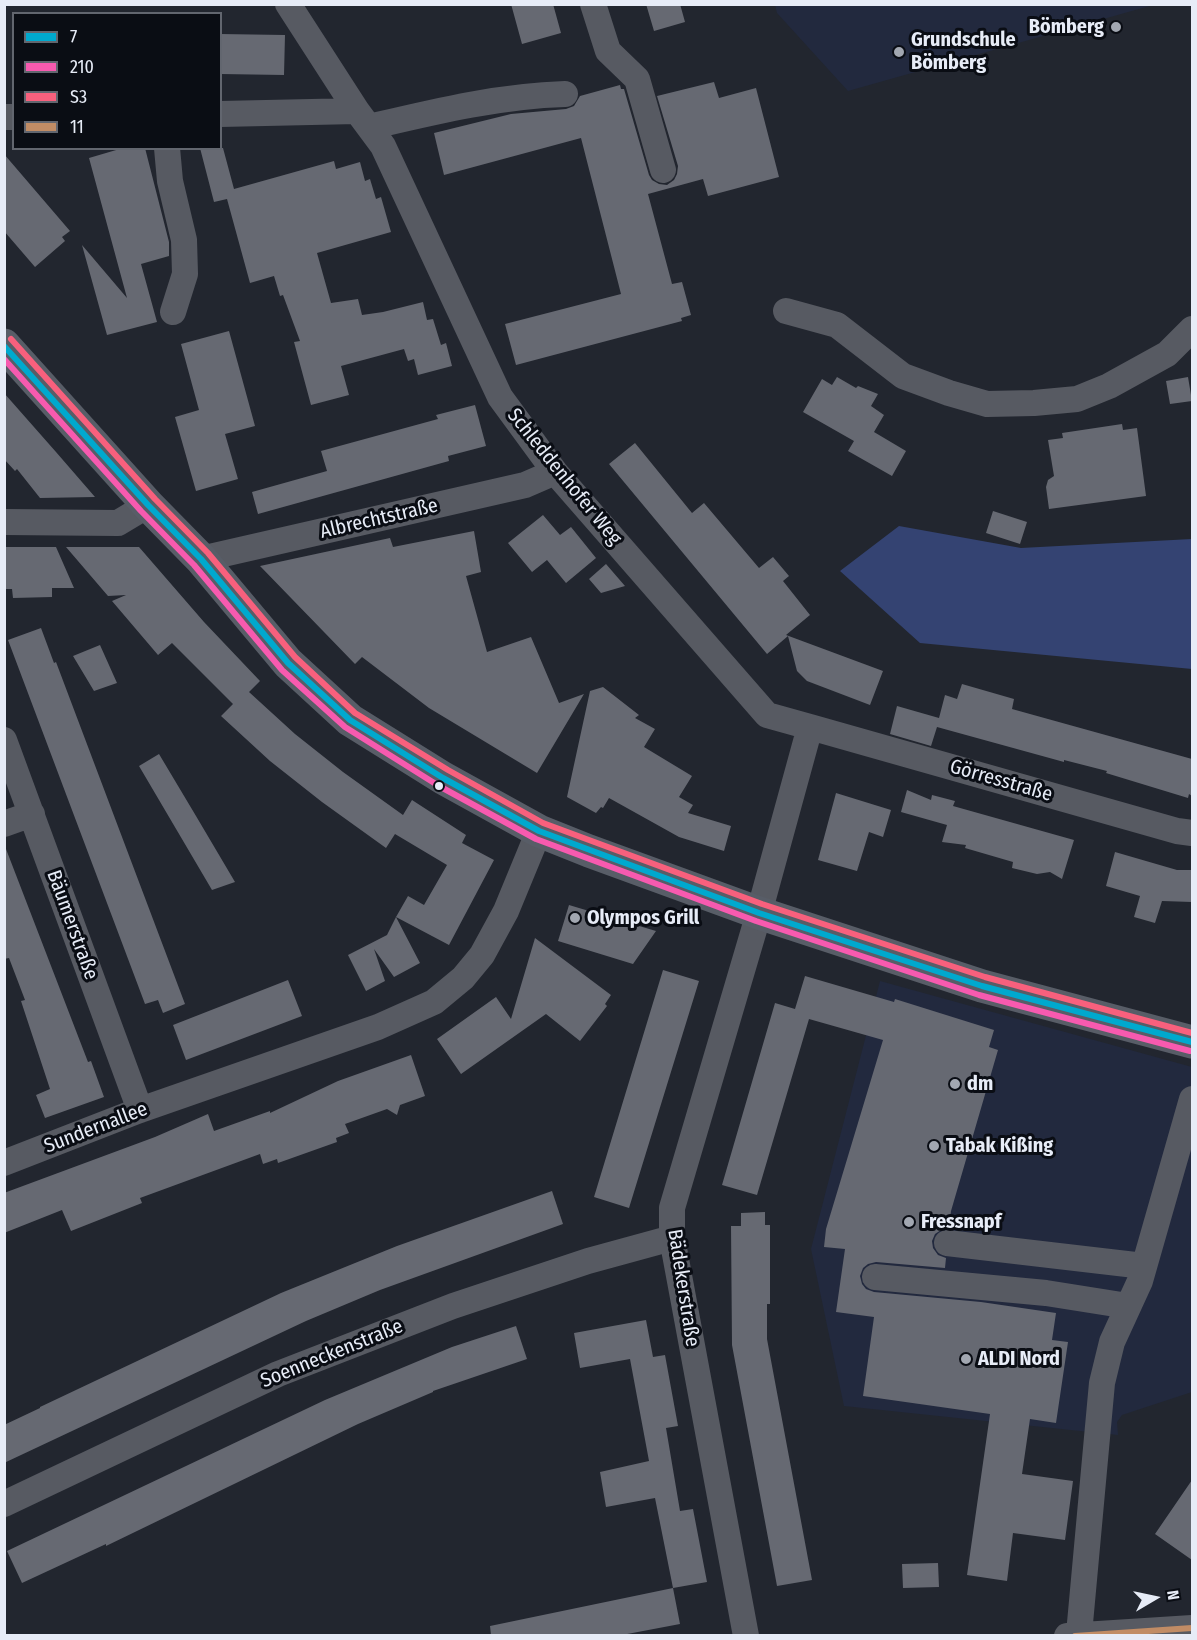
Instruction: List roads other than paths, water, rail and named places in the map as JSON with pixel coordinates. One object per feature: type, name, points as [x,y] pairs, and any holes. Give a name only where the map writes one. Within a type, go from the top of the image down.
[{"type":"main road","points":[[4,345],[148,506],[201,560],[288,663],[351,720],[443,778],[539,831],[759,913],[982,986],[1192,1042]]},
{"type":"street","name":"Schleddenhofer Weg","points":[[288,4],[383,146],[500,398],[555,472],[767,715],[810,727]]},
{"type":"street","points":[[592,4],[608,51],[637,79],[663,170]]},
{"type":"street","points":[[222,114],[363,119],[436,111],[526,95],[565,94]]},
{"type":"street","points":[[167,150],[170,181],[184,240],[185,274],[172,312]]},
{"type":"street","points":[[786,311],[837,325],[903,376],[987,404],[1077,399],[1109,386],[1167,354],[1192,329]]},
{"type":"street","name":"Albrechtstraße","points":[[201,560],[525,485],[555,472]]},
{"type":"street","points":[[4,522],[118,523],[148,506]]},
{"type":"street","points":[[759,913],[810,727]]},
{"type":"street","name":"Görresstraße","points":[[810,727],[1165,828],[1192,833]]},
{"type":"street","name":"Bäumerstraße","points":[[4,740],[140,1110]]},
{"type":"street","points":[[4,824],[32,814]]},
{"type":"street","name":"Sundernallee","points":[[4,1163],[140,1110],[378,1027],[434,1002],[463,978],[482,955],[506,911],[539,831]]},
{"type":"street","name":"Bädekerstraße","points":[[746,1635],[672,1238],[672,1208],[759,913]]},
{"type":"street","points":[[1192,1101],[1144,1266],[1112,1342],[1102,1383],[1073,1635],[1192,1628]]},
{"type":"street","name":"Soenneckenstraße","points":[[4,1504],[278,1374],[453,1306],[588,1261],[672,1238]]},
{"type":"street","points":[[947,1243],[1144,1266]]},
{"type":"street","points":[[875,1277],[1046,1293],[1128,1306]]},
{"type":"place","name":"Bömberg","points":[[1116,27]]},
{"type":"place","name":"Grundschule Bömberg","points":[[899,52]]},
{"type":"place","name":"Olympos Grill","points":[[575,918]]},
{"type":"place","name":"dm","points":[[955,1084]]},
{"type":"place","name":"Tabak Kißing","points":[[934,1146]]},
{"type":"place","name":"Fressnapf","points":[[909,1222]]},
{"type":"place","name":"ALDI Nord","points":[[966,1359]]}]
